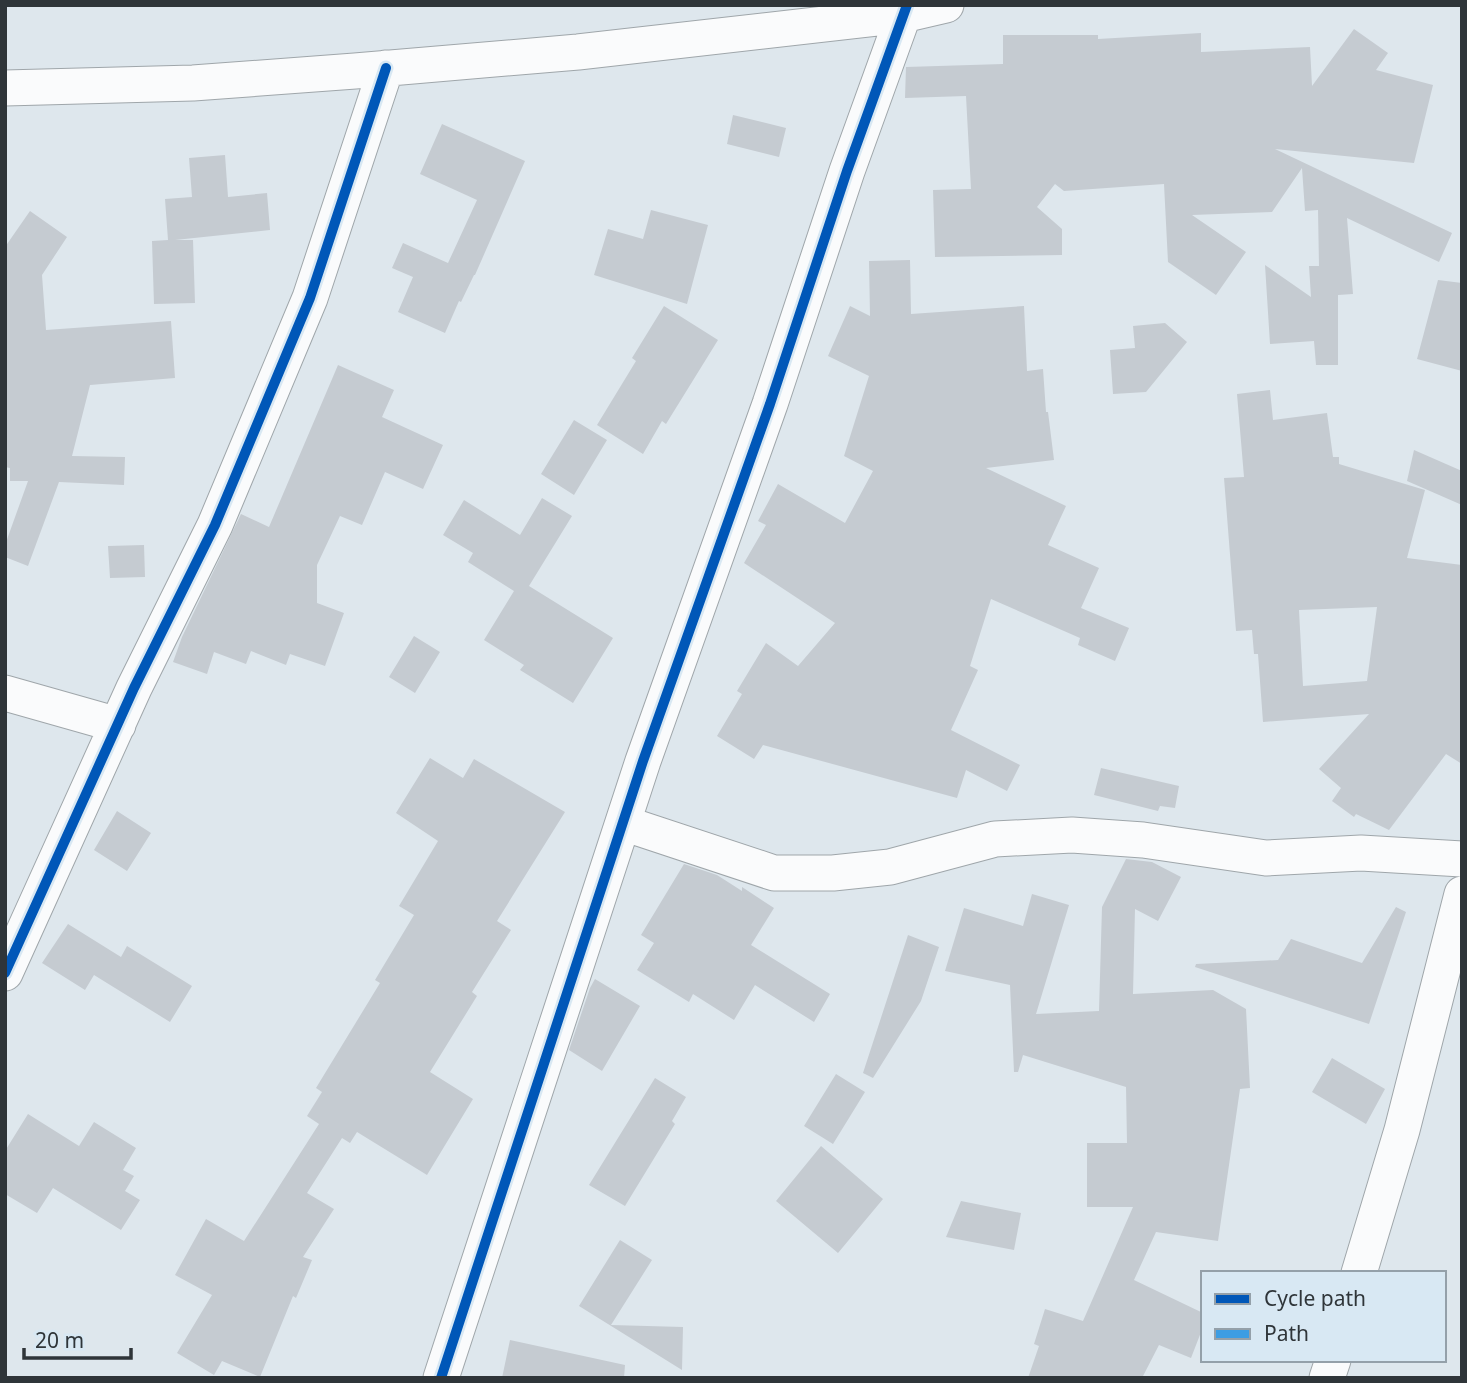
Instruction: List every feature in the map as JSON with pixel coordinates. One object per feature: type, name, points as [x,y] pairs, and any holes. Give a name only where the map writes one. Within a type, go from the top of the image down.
[{"type":"street","points":[[5,88],[192,83],[578,52],[946,5]]},
{"type":"street","points":[[441,1378],[648,748],[905,10]]},
{"type":"street","points":[[5,973],[118,725],[215,525],[310,298],[386,68]]},
{"type":"street","points":[[5,693],[118,725]]},
{"type":"street","points":[[624,823],[774,873],[833,873],[890,867],[995,839],[1072,835],[1143,840],[1266,858],[1360,853],[1462,859]]},
{"type":"street","points":[[1360,1271],[1402,1130],[1462,894]]},
{"type":"building","points":[[1354,29],[1388,53],[1376,70],[1433,85],[1414,163],[1275,149],[1452,233],[1439,262],[1347,218],[1353,294],[1338,295],[1338,365],[1316,365],[1314,341],[1270,344],[1265,265],[1311,297],[1309,266],[1319,266],[1318,210],[1305,211],[1302,168],[1272,212],[1192,215],[1246,252],[1216,295],[1168,262],[1164,184],[1064,191],[1055,184],[1037,207],[1062,229],[1062,255],[935,257],[933,190],[971,189],[966,96],[905,98],[906,67],[1003,64],[1003,35],[1098,35],[1098,39],[1201,33],[1201,52],[1310,47],[1312,86]]},
{"type":"building","points":[[733,115],[786,128],[779,157],[727,144]]},
{"type":"building","points":[[442,124],[525,161],[475,275],[461,302],[459,301],[445,333],[398,312],[413,277],[392,268],[403,243],[448,263],[477,200],[420,174]]},
{"type":"building","points":[[225,155],[228,197],[267,193],[270,230],[175,240],[193,240],[195,303],[154,304],[152,241],[168,240],[165,199],[192,197],[189,158]]},
{"type":"building","points":[[651,210],[708,225],[687,304],[594,275],[608,229],[643,239]]},
{"type":"building","points":[[30,211],[67,237],[42,275],[46,330],[171,321],[175,378],[90,385],[72,456],[125,457],[124,485],[59,482],[28,566],[5,557],[5,545],[28,481],[10,481],[10,468],[5,467],[5,247]]},
{"type":"building","points":[[910,260],[911,314],[1024,306],[1027,371],[1043,369],[1046,412],[1054,460],[986,468],[1066,506],[1048,545],[1099,568],[1081,608],[1129,628],[1115,661],[1078,645],[1080,638],[991,599],[970,666],[978,670],[951,730],[1020,765],[1007,791],[966,770],[957,798],[763,745],[754,759],[717,736],[742,694],[737,691],[766,643],[798,666],[835,623],[744,563],[766,525],[758,521],[778,484],[845,523],[873,471],[844,456],[869,376],[828,356],[850,306],[870,316],[869,261]]},
{"type":"building","points":[[1438,280],[1462,283],[1462,371],[1417,359]]},
{"type":"building","points":[[664,306],[718,340],[666,424],[662,421],[643,454],[597,425],[636,361],[632,358]]},
{"type":"building","points":[[1165,323],[1187,342],[1146,392],[1113,394],[1110,350],[1135,348],[1133,326]]},
{"type":"building","points":[[338,365],[394,390],[382,417],[443,445],[423,489],[385,472],[362,525],[340,516],[317,565],[317,603],[344,613],[325,666],[290,654],[286,665],[251,651],[246,664],[214,652],[207,674],[173,662],[182,637],[241,514],[269,527]]},
{"type":"building","points":[[1270,390],[1273,420],[1327,413],[1333,457],[1339,457],[1339,464],[1425,490],[1407,558],[1462,565],[1462,764],[1446,754],[1389,830],[1356,814],[1354,817],[1332,801],[1341,788],[1319,769],[1369,714],[1263,722],[1258,654],[1254,654],[1252,630],[1236,631],[1224,478],[1244,477],[1237,394]],"holes":[[[1377,607],[1367,681],[1303,686],[1299,610]]]},
{"type":"building","points":[[574,420],[607,440],[574,495],[541,474]]},
{"type":"building","points":[[1414,450],[1462,471],[1462,505],[1407,481]]},
{"type":"building","points":[[542,498],[572,516],[529,586],[613,638],[573,703],[520,670],[524,665],[484,640],[514,591],[468,562],[473,553],[443,535],[464,500],[520,535]]},
{"type":"building","points":[[144,545],[145,577],[110,578],[108,546]]},
{"type":"building","points":[[414,636],[440,652],[415,693],[389,677]]},
{"type":"building","points":[[430,758],[463,778],[474,759],[565,812],[497,921],[511,930],[472,992],[477,996],[430,1072],[473,1099],[427,1175],[357,1132],[350,1143],[342,1138],[307,1193],[334,1209],[303,1257],[312,1260],[296,1298],[293,1296],[260,1377],[222,1361],[214,1375],[177,1353],[212,1295],[175,1275],[206,1219],[244,1241],[319,1124],[307,1116],[322,1092],[316,1088],[380,983],[375,980],[414,915],[399,906],[438,841],[396,813]]},
{"type":"building","points":[[1101,768],[1179,786],[1175,808],[1160,806],[1158,811],[1094,795]]},
{"type":"building","points":[[117,811],[151,833],[127,871],[94,850]]},
{"type":"building","points":[[1126,859],[1152,862],[1181,877],[1158,921],[1135,909],[1133,994],[1213,990],[1246,1009],[1250,1088],[1240,1089],[1218,1241],[1156,1232],[1134,1280],[1201,1312],[1201,1332],[1191,1358],[1159,1345],[1142,1378],[1028,1378],[1039,1346],[1034,1344],[1045,1309],[1083,1321],[1133,1207],[1087,1207],[1087,1143],[1127,1143],[1126,1087],[1023,1055],[1018,1072],[1014,1072],[1010,985],[945,971],[964,908],[1023,926],[1032,894],[1069,905],[1036,1014],[1099,1011],[1102,907]]},
{"type":"building","points":[[684,864],[717,875],[742,891],[742,887],[774,908],[751,945],[830,994],[814,1022],[755,985],[734,1020],[693,994],[689,1002],[637,970],[654,943],[641,935]]},
{"type":"building","points":[[1396,907],[1406,912],[1369,1024],[1195,967],[1196,964],[1278,960],[1291,939],[1362,963]]},
{"type":"building","points":[[68,924],[121,957],[127,946],[192,986],[170,1022],[94,975],[85,990],[42,963]]},
{"type":"building","points":[[908,935],[939,947],[921,1001],[873,1078],[863,1073]]},
{"type":"building","points":[[595,979],[640,1006],[602,1071],[569,1050]]},
{"type":"building","points":[[1332,1058],[1385,1089],[1366,1124],[1312,1092]]},
{"type":"building","points":[[836,1074],[865,1092],[833,1144],[804,1126]]},
{"type":"building","points":[[655,1078],[686,1097],[672,1121],[675,1124],[625,1206],[589,1185]]},
{"type":"building","points":[[28,1114],[79,1146],[94,1122],[136,1148],[123,1170],[134,1176],[125,1191],[140,1200],[121,1230],[53,1188],[37,1213],[5,1194],[5,1151]]},
{"type":"building","points":[[821,1146],[883,1199],[838,1253],[776,1201]]},
{"type":"building","points":[[961,1201],[1021,1213],[1014,1250],[946,1237]]},
{"type":"building","points":[[620,1240],[652,1260],[611,1325],[683,1327],[682,1370],[579,1306]]},
{"type":"building","points":[[510,1340],[625,1365],[624,1378],[502,1378]]},
{"type":"cycle path","points":[[441,1378],[643,761],[770,404],[847,171],[907,5]]},
{"type":"cycle path","points":[[5,973],[134,688],[215,525],[310,298],[386,68]]}]
